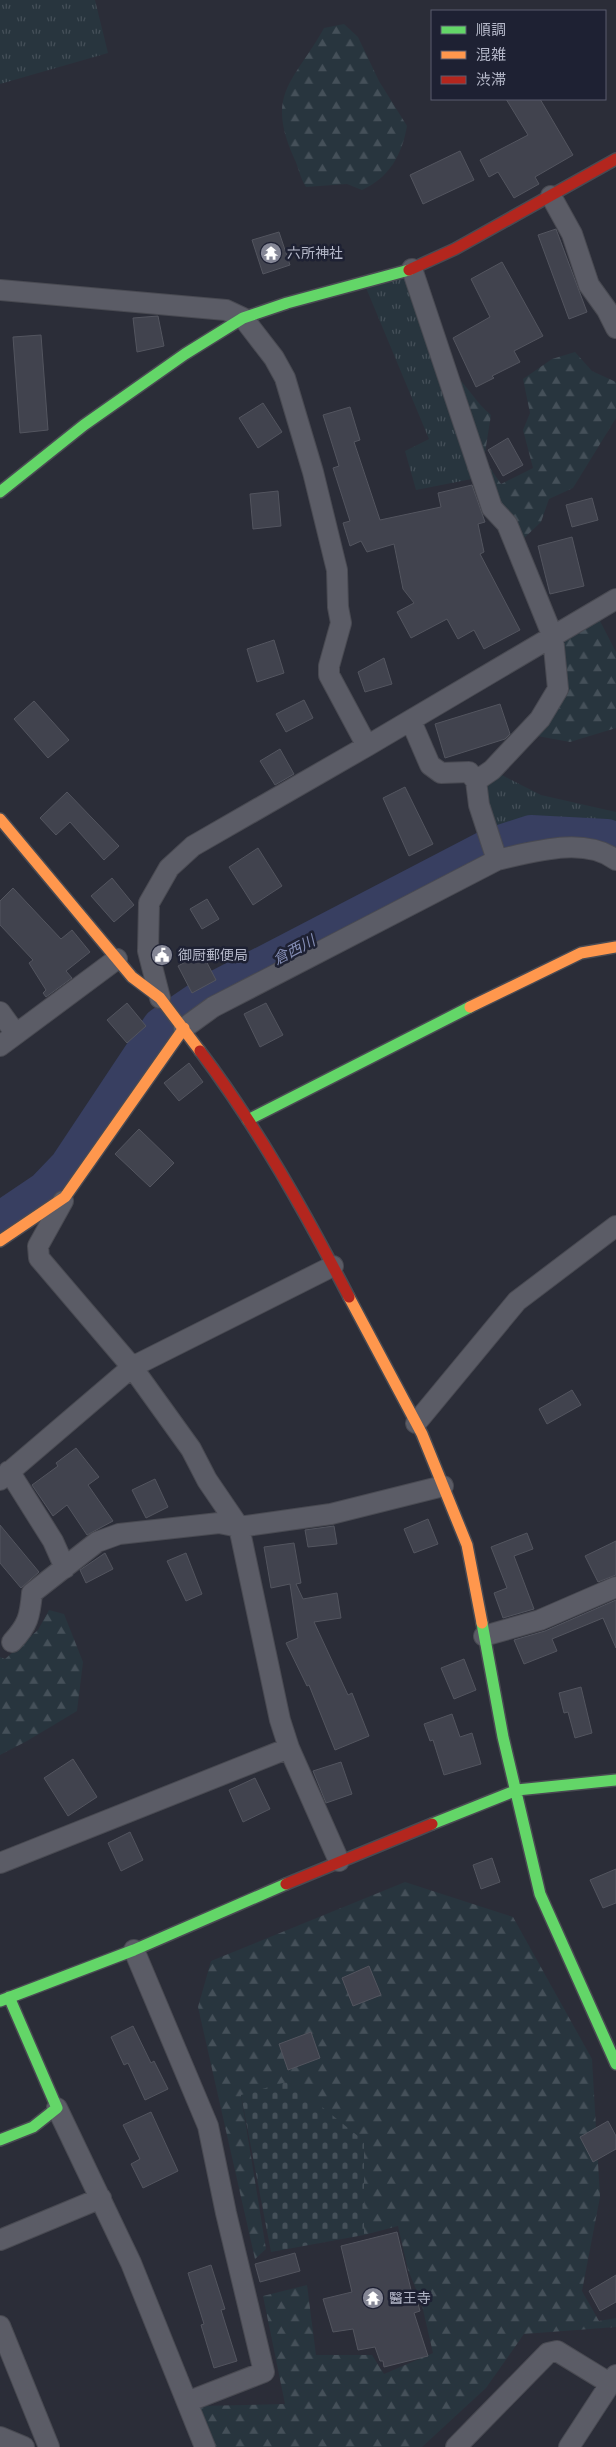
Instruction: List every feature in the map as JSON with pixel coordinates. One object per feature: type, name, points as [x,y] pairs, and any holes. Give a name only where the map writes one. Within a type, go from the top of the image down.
[{"type":"street","points":[[0,492],[84,424],[185,354],[243,318],[287,302],[386,278],[412,269],[455,249],[616,159]]},
{"type":"street","points":[[550,196],[572,234],[589,285],[608,310],[616,328]]},
{"type":"street","points":[[412,269],[492,508],[507,524],[553,637],[558,689],[540,719],[492,770],[476,781]]},
{"type":"street","points":[[0,290],[226,310],[243,318],[274,358],[285,378],[313,472],[337,570],[338,607],[341,623],[329,666],[330,676],[367,746]]},
{"type":"street","points":[[160,998],[148,951],[149,903],[169,868],[192,846],[616,600]]},
{"type":"street","points":[[411,720],[430,765],[441,772],[469,772],[476,781],[479,805],[497,860]]},
{"type":"street","points":[[0,819],[132,977],[160,998],[184,1028],[248,1120],[333,1266],[416,1423],[444,1486],[467,1545],[503,1736],[540,1894],[608,2025],[616,2064]]},
{"type":"street","points":[[339,1861],[288,1748],[280,1720],[239,1527],[207,1480],[191,1450],[132,1367],[39,1258],[38,1246],[65,1197],[184,1028],[213,1008],[497,860],[530,852],[576,847],[607,853],[616,860]]},
{"type":"street","points":[[248,1120],[489,996],[581,953],[616,947]]},
{"type":"street","points":[[0,1012],[8,1040],[117,959]]},
{"type":"street","points":[[0,1241],[65,1197]]},
{"type":"street","points":[[416,1423],[517,1301],[616,1226]]},
{"type":"street","points":[[65,1568],[53,1540],[5,1475],[132,1367],[333,1266]]},
{"type":"street","points":[[12,1642],[24,1628],[30,1615],[32,1593],[97,1542],[119,1534],[219,1523],[239,1527],[331,1514],[444,1486]]},
{"type":"street","points":[[484,1636],[540,1620],[616,1586]]},
{"type":"street","points":[[0,1863],[288,1748]]},
{"type":"street","points":[[205,2447],[131,2263],[3,1994],[134,1950],[339,1861],[517,1790],[616,1780]]},
{"type":"street","points":[[134,1950],[208,2126],[226,2213],[264,2372],[187,2402]]},
{"type":"street","points":[[0,2140],[33,2127],[57,2108]]},
{"type":"street","points":[[0,2240],[101,2198]]},
{"type":"street","points":[[0,2326],[48,2447]]},
{"type":"street","points":[[456,2447],[548,2353],[557,2351],[613,2380],[569,2447]]},
{"type":"street","points":[[0,2437],[24,2447]]},
{"type":"green space","points":[[0,0],[95,0],[108,53],[0,84]]},
{"type":"green space","points":[[344,24],[358,37],[379,81],[407,126],[405,137],[398,156],[387,172],[380,179],[362,190],[347,184],[306,187],[286,136],[282,118],[283,103],[287,89],[294,76],[324,28]]},
{"type":"green space","points":[[412,269],[482,477],[416,490],[405,451],[429,439],[364,283]]},
{"type":"green space","points":[[575,352],[592,371],[616,382],[616,418],[573,488],[549,499],[541,522],[520,542],[507,524],[452,373],[491,415],[484,459],[501,484],[533,468],[523,430],[530,413],[523,379],[552,359]]},
{"type":"green space","points":[[600,621],[616,652],[616,728],[570,742],[526,734],[558,689],[553,637]]},
{"type":"green space","points":[[492,770],[541,795],[616,812],[616,860],[607,853],[497,860],[479,805]]},
{"type":"green space","points":[[49,1610],[64,1614],[83,1662],[77,1711],[0,1755],[0,1657],[5,1659],[38,1630]]},
{"type":"green space","points":[[405,1882],[513,1917],[592,2059],[600,2197],[582,2291],[599,2321],[616,2318],[616,2327],[524,2334],[486,2388],[422,2447],[214,2447],[197,2406],[285,2404],[263,2296],[307,2285],[316,2355],[372,2355],[384,2374],[433,2353],[421,2301],[408,2270],[398,2226],[364,2235],[364,2141],[241,2095],[266,2249],[255,2259],[198,2007],[211,1961]]},
{"type":"green space","points":[[290,2081],[364,2141],[364,2235],[271,2252],[241,2095]]},
{"type":"building","points":[[507,100],[541,100],[573,155],[535,177],[539,184],[514,198],[498,172],[489,177],[480,160],[528,135]]},
{"type":"building","points":[[460,151],[474,180],[423,204],[410,175]]},
{"type":"building","points":[[556,229],[587,312],[569,319],[538,235]]},
{"type":"building","name":"六所神社","points":[[279,232],[290,265],[263,274],[252,240]]},
{"type":"building","points":[[502,262],[543,336],[514,351],[520,362],[492,376],[494,378],[476,387],[453,338],[490,317],[471,279]]},
{"type":"building","points":[[158,316],[164,346],[137,352],[133,318]]},
{"type":"building","points":[[41,335],[48,430],[20,433],[13,337]]},
{"type":"building","points":[[263,403],[282,432],[258,448],[239,418]]},
{"type":"building","points":[[350,407],[360,440],[354,442],[380,520],[441,507],[438,493],[472,485],[485,522],[478,524],[484,552],[480,554],[520,630],[484,649],[474,630],[458,639],[447,619],[411,638],[397,612],[414,603],[403,589],[394,544],[367,552],[361,541],[350,546],[343,523],[350,521],[333,468],[339,466],[323,415]]},
{"type":"building","points":[[508,438],[523,465],[503,476],[488,450]]},
{"type":"building","points":[[278,491],[281,526],[253,529],[250,494]]},
{"type":"building","points":[[592,498],[598,520],[572,527],[566,505]]},
{"type":"building","points":[[572,537],[584,586],[550,594],[538,546]]},
{"type":"building","points":[[274,640],[284,673],[257,682],[247,649]]},
{"type":"building","points":[[384,658],[392,684],[365,692],[358,672]]},
{"type":"building","points":[[304,700],[313,718],[286,732],[276,714]]},
{"type":"building","points":[[34,701],[69,740],[48,758],[14,719]]},
{"type":"building","points":[[500,704],[510,734],[505,739],[445,758],[435,724]]},
{"type":"building","points":[[280,749],[294,774],[275,785],[260,761]]},
{"type":"building","points":[[405,787],[433,844],[409,856],[383,798]]},
{"type":"building","points":[[67,792],[119,846],[104,860],[70,822],[56,835],[40,818]]},
{"type":"building","points":[[258,848],[282,886],[253,905],[229,867]]},
{"type":"building","points":[[112,878],[134,905],[114,922],[91,896]]},
{"type":"building","points":[[13,888],[61,939],[72,930],[90,952],[66,971],[72,978],[46,997],[43,993],[46,990],[29,963],[33,960],[0,925],[0,901]]},
{"type":"building","points":[[207,899],[219,919],[202,929],[190,909]]},
{"type":"building","points":[[202,953],[216,980],[192,993],[178,966]]},
{"type":"building","points":[[127,1003],[146,1026],[127,1043],[107,1020]]},
{"type":"building","points":[[266,1003],[283,1035],[260,1047],[244,1014]]},
{"type":"building","points":[[189,1063],[203,1082],[179,1101],[164,1083]]},
{"type":"building","points":[[139,1129],[174,1163],[150,1187],[115,1154]]},
{"type":"building","points":[[572,1390],[581,1405],[547,1424],[539,1409]]},
{"type":"building","points":[[76,1448],[99,1477],[88,1485],[113,1521],[87,1535],[67,1505],[53,1516],[32,1485],[58,1466],[56,1463]]},
{"type":"building","points":[[155,1479],[168,1507],[146,1518],[132,1490]]},
{"type":"building","points":[[428,1519],[438,1544],[414,1553],[404,1529]]},
{"type":"building","points":[[0,1525],[39,1572],[21,1588],[0,1563]]},
{"type":"building","points":[[334,1526],[337,1544],[308,1547],[305,1530]]},
{"type":"building","points":[[527,1533],[533,1549],[514,1556],[534,1609],[503,1618],[494,1593],[507,1588],[491,1547]]},
{"type":"building","points":[[616,1541],[616,1575],[598,1582],[585,1556]]},
{"type":"building","points":[[294,1543],[301,1583],[296,1584],[303,1599],[337,1593],[341,1618],[314,1622],[348,1695],[352,1693],[369,1736],[335,1750],[309,1685],[307,1686],[286,1643],[298,1638],[290,1584],[271,1588],[264,1547]]},
{"type":"building","points":[[105,1553],[113,1569],[86,1583],[80,1570]]},
{"type":"building","points":[[186,1553],[202,1594],[186,1601],[167,1561]]},
{"type":"building","points":[[616,1600],[616,1648],[603,1618],[552,1639],[557,1651],[524,1664],[514,1640],[545,1631]]},
{"type":"building","points":[[464,1659],[476,1690],[454,1699],[441,1668]]},
{"type":"building","points":[[581,1687],[592,1733],[575,1738],[568,1712],[564,1713],[559,1693]]},
{"type":"building","points":[[452,1714],[460,1737],[472,1733],[481,1764],[444,1775],[433,1740],[430,1741],[424,1724]]},
{"type":"building","points":[[73,1759],[97,1797],[68,1816],[44,1778]]},
{"type":"building","points":[[341,1762],[352,1794],[326,1803],[313,1771]]},
{"type":"building","points":[[255,1778],[270,1809],[243,1822],[229,1790]]},
{"type":"building","points":[[130,1832],[143,1860],[121,1871],[108,1843]]},
{"type":"building","points":[[492,1858],[500,1882],[481,1889],[473,1865]]},
{"type":"building","points":[[616,1869],[616,1903],[603,1908],[590,1880]]},
{"type":"building","points":[[369,1966],[381,1995],[353,2006],[342,1978]]},
{"type":"building","points":[[133,2026],[151,2063],[154,2061],[168,2089],[145,2100],[128,2063],[124,2065],[111,2037]]},
{"type":"building","points":[[311,2032],[320,2058],[288,2070],[279,2044]]},
{"type":"building","points":[[151,2112],[178,2171],[143,2188],[131,2164],[140,2159],[123,2125]]},
{"type":"building","points":[[608,2121],[616,2136],[616,2149],[593,2162],[580,2137]]},
{"type":"building","name":"醫王寺","points":[[397,2232],[412,2294],[415,2293],[420,2311],[414,2313],[428,2356],[384,2367],[383,2361],[380,2361],[375,2347],[358,2350],[353,2329],[333,2332],[323,2299],[352,2292],[341,2246]]},
{"type":"building","points":[[295,2253],[300,2271],[260,2282],[255,2264]]},
{"type":"building","points":[[211,2265],[225,2309],[221,2310],[237,2361],[214,2368],[201,2325],[204,2324],[188,2273]]},
{"type":"building","points":[[616,2275],[616,2302],[600,2311],[589,2291]]},
{"type":"waterway","name":"倉西川","points":[[0,1222],[46,1191],[69,1167],[162,1027],[212,993],[491,848],[531,835],[607,839],[616,843]]},
{"type":"traffic: fast","points":[[0,492],[84,425],[185,354],[243,318],[287,303],[409,270]]},
{"type":"traffic: fast","points":[[248,1120],[470,1007]]},
{"type":"traffic: fast","points":[[482,1623],[503,1737],[540,1894],[616,2064]]},
{"type":"traffic: fast","points":[[432,1824],[517,1790],[616,1780]]},
{"type":"traffic: fast","points":[[0,2001],[134,1950],[286,1884]]},
{"type":"traffic: fast","points":[[0,2140],[33,2127],[57,2108],[9,1997]]},
{"type":"traffic: slow","points":[[0,819],[132,977],[160,998],[200,1051]]},
{"type":"traffic: slow","points":[[470,1007],[581,953],[616,947]]},
{"type":"traffic: slow","points":[[0,1241],[65,1197],[184,1028]]},
{"type":"traffic: slow","points":[[349,1297],[422,1434],[467,1545],[482,1623]]},
{"type":"traffic: jam","points":[[409,270],[455,249],[616,159]]},
{"type":"traffic: jam","points":[[200,1051],[242,1110],[280,1171],[349,1297]]},
{"type":"traffic: jam","points":[[286,1884],[432,1824]]},
{"type":"place","name":"六所神社","points":[[271,253]]},
{"type":"place","name":"御厨郵便局","points":[[162,955]]},
{"type":"place","name":"醫王寺","points":[[373,2298]]}]
